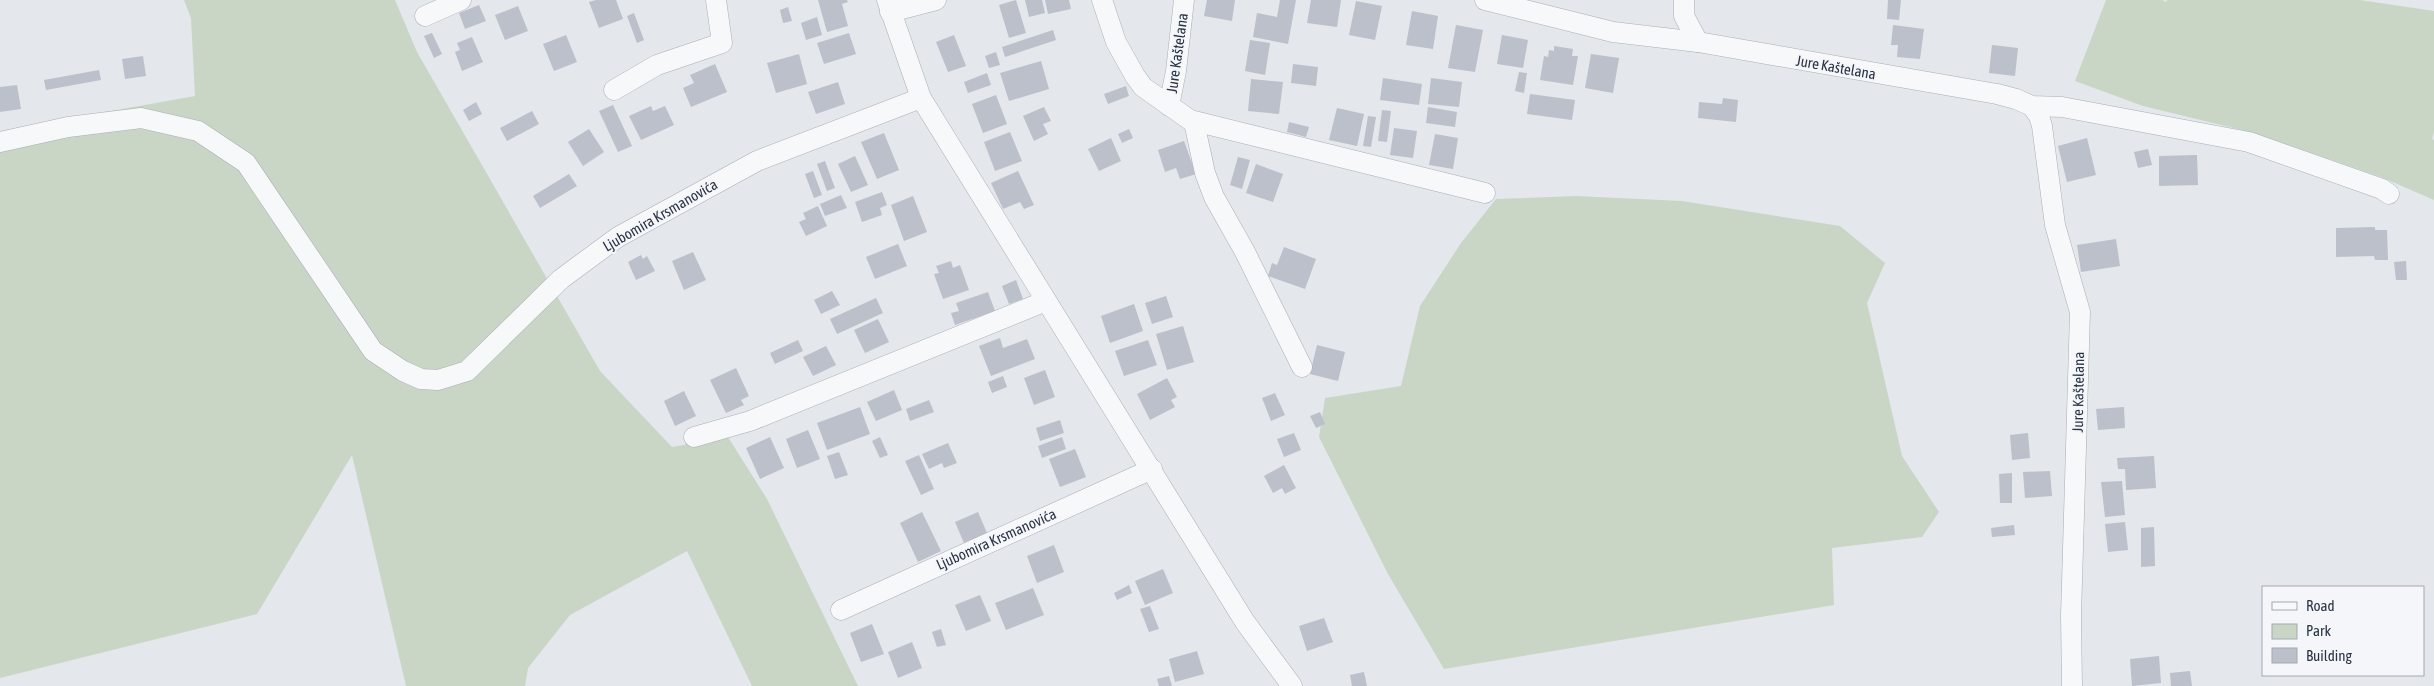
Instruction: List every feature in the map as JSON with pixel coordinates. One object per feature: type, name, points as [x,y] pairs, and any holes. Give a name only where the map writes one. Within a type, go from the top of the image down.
[{"type":"street","points":[[425,16],[461,0]]},
{"type":"street","points":[[614,90],[657,65],[722,43],[716,0]]},
{"type":"street","points":[[936,0],[888,6],[921,98],[1245,622],[1292,686]]},
{"type":"street","points":[[1102,0],[1116,42],[1127,64],[1143,87],[1168,106],[1194,122],[1485,193]]},
{"type":"street","name":"Jure Kaštelana","points":[[1168,106],[1176,71],[1184,0]]},
{"type":"street","name":"Jure Kaštelana","points":[[1485,0],[1613,32],[1698,42],[1997,94],[2032,106],[2062,107],[2249,142],[2382,189],[2389,194]]},
{"type":"street","points":[[1664,39],[1684,8]]},
{"type":"street","points":[[1684,8],[1698,42]]},
{"type":"street","name":"Ljubomira Krsmanovića","points":[[0,142],[68,127],[141,118],[198,132],[246,163],[373,351],[403,371],[421,379],[438,380],[467,371],[561,279],[618,237],[757,161],[921,98]]},
{"type":"street","name":"Jure Kaštelana","points":[[2032,106],[2040,116],[2056,224],[2080,312],[2071,616],[2072,686]]},
{"type":"street","points":[[1194,122],[1205,173],[1214,197],[1245,252],[1302,366]]},
{"type":"street","points":[[694,437],[750,421],[1046,301]]},
{"type":"street","name":"Ljubomira Krsmanovića","points":[[841,610],[1152,469]]},
{"type":"green space","points":[[184,0],[395,0],[417,52],[600,371],[672,447],[728,437],[767,499],[858,686],[752,686],[687,551],[570,615],[528,668],[525,686],[406,686],[352,455],[257,614],[0,678],[0,131],[195,96],[191,18]]},
{"type":"green space","points":[[2106,0],[2162,0],[2166,2],[2167,0],[2360,0],[2434,11],[2434,132],[2432,139],[2434,140],[2434,200],[2381,177],[2250,132],[2143,106],[2075,81]]},
{"type":"green space","points":[[1576,196],[1682,201],[1840,226],[1885,263],[1867,303],[1902,456],[1939,512],[1922,537],[1832,548],[1834,605],[1444,669],[1388,574],[1319,437],[1325,398],[1401,386],[1420,306],[1461,243],[1496,199]]},
{"type":"building","points":[[616,0],[623,19],[599,28],[589,2]]},
{"type":"building","points":[[818,0],[847,0],[848,2],[842,4],[848,26],[827,32]]},
{"type":"building","points":[[1016,0],[1026,33],[1009,38],[999,5]]},
{"type":"building","points":[[1025,0],[1042,0],[1045,13],[1029,17]]},
{"type":"building","points":[[1045,0],[1069,0],[1071,9],[1048,14]]},
{"type":"building","points":[[1207,0],[1235,0],[1232,21],[1204,16]]},
{"type":"building","points":[[1280,0],[1296,0],[1288,44],[1253,37],[1257,13],[1277,17]]},
{"type":"building","points":[[1311,0],[1341,0],[1337,27],[1307,23]]},
{"type":"building","points":[[1888,0],[1901,0],[1899,20],[1887,19]]},
{"type":"building","points":[[1356,1],[1382,6],[1375,40],[1349,35]]},
{"type":"building","points":[[479,5],[486,21],[465,29],[459,13]]},
{"type":"building","points":[[518,6],[528,31],[505,40],[495,15]]},
{"type":"building","points":[[788,7],[792,21],[783,23],[780,10]]},
{"type":"building","points":[[1412,11],[1438,16],[1433,49],[1406,45]]},
{"type":"building","points":[[634,13],[644,40],[637,43],[627,16]]},
{"type":"building","points":[[817,17],[822,35],[806,40],[801,23]]},
{"type":"building","points":[[1456,25],[1483,30],[1475,72],[1448,68]]},
{"type":"building","points":[[1893,25],[1924,29],[1920,59],[1897,57],[1898,45],[1891,45]]},
{"type":"building","points":[[1053,30],[1056,40],[1005,57],[1002,47]]},
{"type":"building","points":[[432,33],[442,54],[434,58],[424,36]]},
{"type":"building","points":[[849,33],[856,54],[824,64],[817,43]]},
{"type":"building","points":[[566,35],[577,62],[554,71],[543,44]]},
{"type":"building","points":[[954,35],[966,66],[948,72],[936,42]]},
{"type":"building","points":[[1502,35],[1528,40],[1523,68],[1497,64]]},
{"type":"building","points":[[472,37],[483,62],[462,71],[455,52],[460,50],[457,43]]},
{"type":"building","points":[[1250,40],[1270,43],[1265,75],[1245,71]]},
{"type":"building","points":[[1992,45],[2018,48],[2015,76],[1989,73]]},
{"type":"building","points":[[1554,46],[1573,49],[1572,56],[1578,56],[1573,85],[1540,80],[1544,56],[1548,57],[1549,50],[1554,51]]},
{"type":"building","points":[[996,52],[1000,65],[989,68],[985,56]]},
{"type":"building","points":[[799,54],[807,84],[776,93],[767,63]]},
{"type":"building","points":[[1591,54],[1619,58],[1613,93],[1585,88]]},
{"type":"building","points":[[143,56],[146,76],[125,79],[122,59]]},
{"type":"building","points":[[1041,61],[1049,89],[1009,101],[1000,73]]},
{"type":"building","points":[[715,64],[727,92],[691,107],[683,88],[694,83],[690,75]]},
{"type":"building","points":[[1293,64],[1318,67],[1316,86],[1291,83]]},
{"type":"building","points":[[99,70],[101,80],[46,90],[44,80]]},
{"type":"building","points":[[1519,72],[1527,73],[1524,93],[1515,91]]},
{"type":"building","points":[[987,73],[991,85],[968,93],[964,82]]},
{"type":"building","points":[[1383,78],[1422,84],[1419,105],[1380,100]]},
{"type":"building","points":[[1431,78],[1462,82],[1459,107],[1428,104]]},
{"type":"building","points":[[1251,79],[1283,82],[1279,114],[1248,111]]},
{"type":"building","points":[[838,82],[845,104],[816,114],[808,92]]},
{"type":"building","points":[[17,85],[21,109],[0,112],[0,87]]},
{"type":"building","points":[[1126,86],[1129,96],[1108,104],[1104,94]]},
{"type":"building","points":[[1530,94],[1575,100],[1572,120],[1527,114]]},
{"type":"building","points":[[996,95],[1007,124],[983,133],[972,104]]},
{"type":"building","points":[[1723,98],[1738,100],[1736,122],[1698,118],[1699,102],[1722,104]]},
{"type":"building","points":[[476,102],[482,114],[469,121],[463,110]]},
{"type":"building","points":[[613,105],[632,146],[618,152],[599,111]]},
{"type":"building","points":[[651,106],[653,111],[665,106],[674,125],[641,140],[629,116]]},
{"type":"building","points":[[1044,107],[1051,121],[1043,124],[1048,134],[1034,141],[1023,116]]},
{"type":"building","points":[[1428,107],[1457,112],[1455,127],[1426,123]]},
{"type":"building","points":[[1337,108],[1364,114],[1357,146],[1329,140]]},
{"type":"building","points":[[1382,110],[1391,111],[1387,142],[1378,141]]},
{"type":"building","points":[[532,111],[539,124],[507,141],[500,128]]},
{"type":"building","points":[[1368,116],[1376,117],[1371,147],[1363,146]]},
{"type":"building","points":[[1289,122],[1309,127],[1306,137],[1287,132]]},
{"type":"building","points":[[1394,128],[1417,131],[1413,158],[1390,155]]},
{"type":"building","points":[[589,129],[604,152],[583,166],[568,142]]},
{"type":"building","points":[[1129,129],[1133,138],[1122,143],[1118,134]]},
{"type":"building","points":[[1010,132],[1022,161],[995,171],[984,142]]},
{"type":"building","points":[[884,133],[899,170],[877,179],[861,142]]},
{"type":"building","points":[[1435,134],[1458,138],[1453,169],[1429,165]]},
{"type":"building","points":[[1111,138],[1121,161],[1099,171],[1088,149]]},
{"type":"building","points":[[2087,138],[2096,175],[2067,182],[2058,146]]},
{"type":"building","points":[[1184,141],[1196,174],[1180,179],[1176,168],[1165,172],[1158,150]]},
{"type":"building","points":[[2148,149],[2152,165],[2138,168],[2134,152]]},
{"type":"building","points":[[2197,155],[2198,185],[2159,186],[2159,156]]},
{"type":"building","points":[[855,156],[868,185],[851,192],[838,164]]},
{"type":"building","points":[[1238,157],[1250,160],[1242,189],[1230,185]]},
{"type":"building","points":[[825,161],[835,188],[827,191],[817,164]]},
{"type":"building","points":[[1256,164],[1283,174],[1273,202],[1246,193]]},
{"type":"building","points":[[813,171],[822,195],[814,198],[805,174]]},
{"type":"building","points":[[1018,171],[1034,205],[1024,209],[1020,202],[1003,209],[991,183]]},
{"type":"building","points":[[569,174],[577,186],[540,208],[533,196]]},
{"type":"building","points":[[882,192],[887,205],[880,208],[882,215],[862,222],[855,202]]},
{"type":"building","points":[[841,195],[847,208],[825,216],[820,204]]},
{"type":"building","points":[[913,196],[927,232],[904,241],[891,205]]},
{"type":"building","points":[[818,206],[827,226],[806,236],[799,222],[806,219],[803,213]]},
{"type":"building","points":[[2375,227],[2375,230],[2387,230],[2388,260],[2375,260],[2374,256],[2336,257],[2336,228]]},
{"type":"building","points":[[2116,239],[2120,266],[2081,272],[2077,245]]},
{"type":"building","points":[[898,244],[907,266],[875,279],[866,257]]},
{"type":"building","points":[[1284,247],[1316,259],[1305,289],[1268,276],[1272,263],[1277,265]]},
{"type":"building","points":[[693,252],[706,280],[684,290],[672,261]]},
{"type":"building","points":[[641,255],[643,259],[647,256],[655,271],[636,280],[628,262]]},
{"type":"building","points":[[951,261],[953,268],[960,265],[969,290],[943,299],[934,274],[939,273],[936,266]]},
{"type":"building","points":[[2406,261],[2407,280],[2396,280],[2394,262]]},
{"type":"building","points":[[1016,280],[1023,299],[1009,304],[1002,286]]},
{"type":"building","points":[[832,291],[840,305],[821,314],[814,300]]},
{"type":"building","points":[[988,292],[995,311],[955,325],[951,313],[959,311],[956,303]]},
{"type":"building","points":[[1166,296],[1173,317],[1152,324],[1145,303]]},
{"type":"building","points":[[876,298],[883,313],[837,334],[830,319]]},
{"type":"building","points":[[1134,304],[1143,331],[1110,343],[1101,316]]},
{"type":"building","points":[[878,319],[889,342],[865,353],[854,330]]},
{"type":"building","points":[[1183,326],[1194,362],[1167,370],[1156,334]]},
{"type":"building","points":[[1000,338],[1003,348],[1027,339],[1035,359],[991,376],[979,346]]},
{"type":"building","points":[[798,340],[803,351],[775,364],[770,353]]},
{"type":"building","points":[[1148,340],[1157,365],[1124,376],[1115,351]]},
{"type":"building","points":[[1317,345],[1345,352],[1338,381],[1310,374]]},
{"type":"building","points":[[826,346],[836,365],[813,376],[803,357]]},
{"type":"building","points":[[736,368],[749,396],[741,400],[744,405],[726,413],[710,380]]},
{"type":"building","points":[[1045,370],[1055,397],[1034,405],[1024,378]]},
{"type":"building","points":[[1003,376],[1007,387],[992,393],[988,382]]},
{"type":"building","points":[[1167,378],[1177,397],[1171,400],[1175,407],[1150,420],[1137,394]]},
{"type":"building","points":[[894,390],[902,410],[876,421],[867,402]]},
{"type":"building","points":[[684,391],[696,416],[675,426],[664,401]]},
{"type":"building","points":[[1275,393],[1285,415],[1271,421],[1262,398]]},
{"type":"building","points":[[929,400],[934,412],[910,421],[906,409]]},
{"type":"building","points":[[860,407],[870,434],[827,450],[817,423]]},
{"type":"building","points":[[2124,407],[2125,428],[2098,430],[2096,409]]},
{"type":"building","points":[[1320,412],[1325,424],[1316,428],[1310,416]]},
{"type":"building","points":[[1060,420],[1064,433],[1040,441],[1036,428]]},
{"type":"building","points":[[808,430],[820,459],[797,468],[786,439]]},
{"type":"building","points":[[1294,433],[1301,450],[1284,457],[1277,439]]},
{"type":"building","points":[[2028,433],[2030,458],[2012,460],[2010,435]]},
{"type":"building","points":[[770,437],[784,468],[760,479],[746,448]]},
{"type":"building","points":[[880,437],[888,455],[880,458],[872,441]]},
{"type":"building","points":[[1062,437],[1066,449],[1042,458],[1038,446]]},
{"type":"building","points":[[948,443],[957,463],[944,468],[942,463],[929,469],[922,454]]},
{"type":"building","points":[[1075,449],[1086,477],[1060,487],[1049,459]]},
{"type":"building","points":[[839,452],[848,475],[835,479],[827,456]]},
{"type":"building","points":[[919,455],[934,489],[921,495],[905,461]]},
{"type":"building","points":[[2154,456],[2156,488],[2126,490],[2125,469],[2118,469],[2117,458]]},
{"type":"building","points":[[1284,465],[1296,488],[1285,494],[1282,488],[1273,493],[1264,476]]},
{"type":"building","points":[[2050,471],[2052,496],[2025,498],[2023,472]]},
{"type":"building","points":[[2012,473],[2012,503],[2000,503],[1999,474]]},
{"type":"building","points":[[2122,481],[2125,515],[2105,517],[2101,482]]},
{"type":"building","points":[[922,512],[941,551],[918,562],[900,523]]},
{"type":"building","points":[[978,512],[987,533],[964,543],[955,522]]},
{"type":"building","points":[[2125,522],[2128,550],[2108,552],[2105,524]]},
{"type":"building","points":[[2014,525],[2015,535],[1992,537],[1991,528]]},
{"type":"building","points":[[2154,527],[2155,566],[2141,567],[2141,528]]},
{"type":"building","points":[[1054,545],[1064,572],[1037,583],[1027,556]]},
{"type":"building","points":[[1163,569],[1173,593],[1145,605],[1135,581]]},
{"type":"building","points":[[1129,585],[1132,593],[1117,600],[1114,593]]},
{"type":"building","points":[[1033,588],[1044,615],[1006,630],[995,603]]},
{"type":"building","points":[[980,595],[991,621],[966,631],[955,605]]},
{"type":"building","points":[[1150,606],[1159,629],[1149,632],[1140,609]]},
{"type":"building","points":[[1324,618],[1333,642],[1307,651],[1299,626]]},
{"type":"building","points":[[872,624],[884,654],[861,662],[850,633]]},
{"type":"building","points":[[941,629],[946,645],[937,647],[932,632]]},
{"type":"building","points":[[912,642],[922,668],[898,678],[888,652]]},
{"type":"building","points":[[1197,651],[1204,674],[1175,682],[1169,659]]},
{"type":"building","points":[[2159,656],[2161,683],[2132,686],[2130,659]]},
{"type":"building","points":[[2190,671],[2192,686],[2171,686],[2170,673]]},
{"type":"building","points":[[1364,672],[1367,686],[1352,686],[1350,675]]},
{"type":"building","points":[[1169,676],[1172,686],[1159,686],[1157,679]]}]
